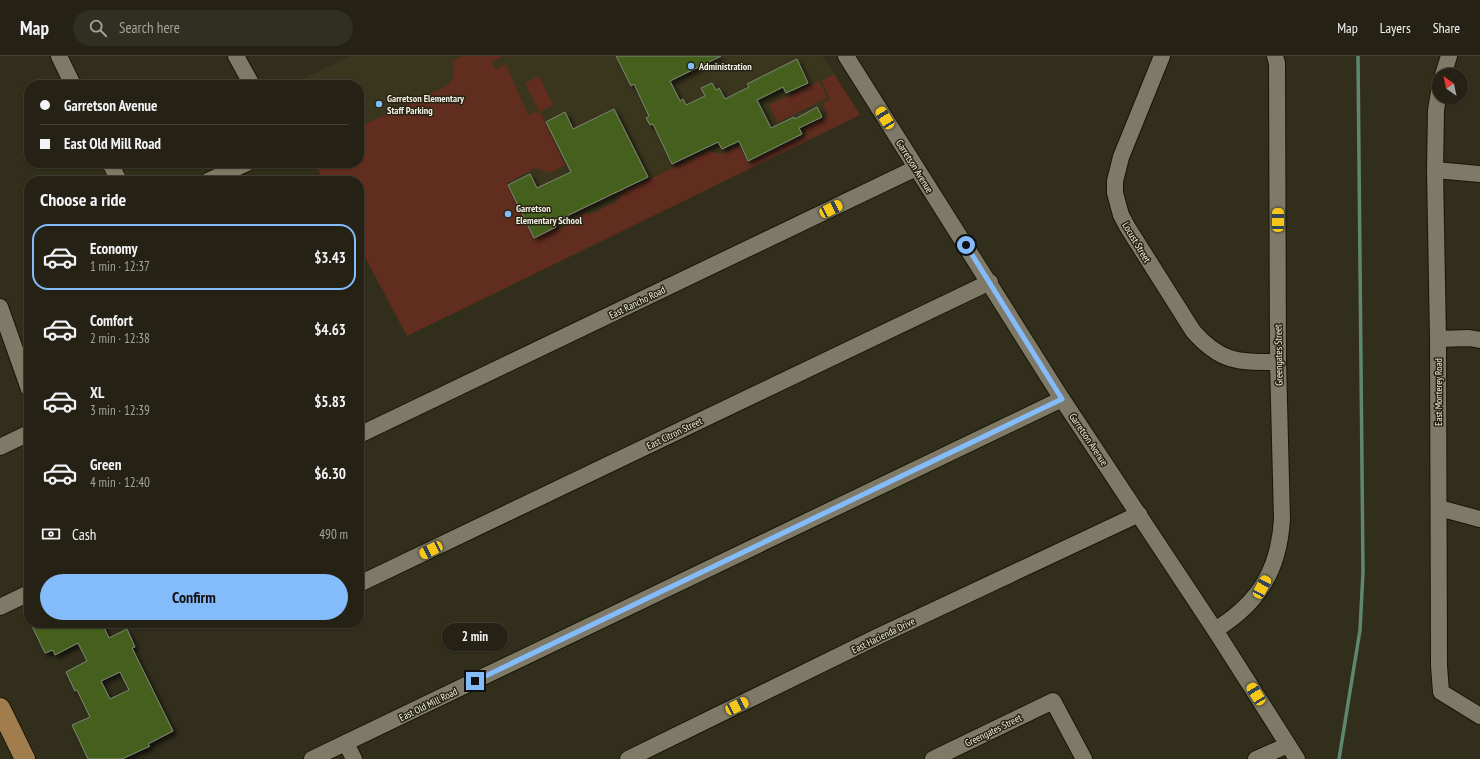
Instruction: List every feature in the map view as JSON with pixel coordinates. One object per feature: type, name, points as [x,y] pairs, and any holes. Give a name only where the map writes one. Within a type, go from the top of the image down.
[{"type":"main road","points":[[0,708],[25,759]]},
{"type":"street","points":[[59,56],[70,80]]},
{"type":"street","points":[[236,56],[249,80]]},
{"type":"street","name":"Garretson Avenue","points":[[846,56],[990,282],[1062,399],[1215,630],[1297,759]]},
{"type":"street","name":"Locust Street","points":[[1162,56],[1117,170],[1115,193],[1121,216],[1193,331],[1203,342],[1213,351],[1241,362],[1278,362]]},
{"type":"street","name":"Greengates Street","points":[[1215,630],[1230,622],[1252,600],[1262,587],[1277,556],[1282,519],[1278,362],[1277,63],[1275,56]]},
{"type":"street","points":[[1445,68],[1449,56]]},
{"type":"street","name":"East Monterey Road","points":[[1437,104],[1435,170],[1438,339],[1439,666],[1442,692],[1480,716]]},
{"type":"street","points":[[219,176],[236,168]]},
{"type":"street","name":"East Rancho Road","points":[[364,433],[916,168]]},
{"type":"street","points":[[1435,170],[1480,174]]},
{"type":"street","name":"East Citron Street","points":[[364,582],[990,282]]},
{"type":"street","points":[[0,308],[24,375]]},
{"type":"street","points":[[1438,339],[1468,338],[1480,340]]},
{"type":"street","name":"East Old Mill Road","points":[[312,759],[1062,399]]},
{"type":"street","points":[[0,447],[24,435]]},
{"type":"street","points":[[1439,508],[1480,519]]},
{"type":"street","name":"East Hacienda Drive","points":[[636,757],[877,637],[1139,514]]},
{"type":"street","points":[[0,607],[24,595]]},
{"type":"street","name":"Greengates Street","points":[[933,759],[1052,701],[1084,759]]},
{"type":"street","points":[[346,743],[354,759]]},
{"type":"street","points":[[1256,759],[1288,745]]},
{"type":"shaded area","name":"Garretson Elementary School","points":[[350,56],[823,56],[860,115],[407,336],[364,255],[364,176],[321,176],[317,168],[364,168],[364,80],[300,80]]},
{"type":"shaded area","points":[[462,56],[503,56],[492,62],[495,70],[506,64],[528,115],[536,112],[541,114],[565,165],[550,173],[535,168],[507,183],[534,237],[556,227],[557,230],[565,226],[567,221],[587,212],[589,215],[617,201],[623,192],[708,151],[720,154],[739,146],[748,163],[807,134],[805,128],[828,116],[823,103],[830,100],[822,81],[834,74],[860,115],[407,336],[364,255],[364,176],[321,176],[317,168],[364,168],[364,125],[446,86],[454,75],[452,61]]},
{"type":"shaded area","points":[[539,76],[553,105],[539,112],[525,83]]},
{"type":"shaded area","points":[[819,81],[827,98],[778,122],[769,105]]},
{"type":"building","points":[[616,56],[721,56],[670,81],[680,101],[683,99],[686,105],[705,96],[701,88],[712,83],[716,90],[719,88],[725,99],[749,87],[747,84],[797,59],[808,83],[786,93],[783,87],[757,100],[771,128],[794,117],[795,119],[817,107],[822,117],[799,128],[802,134],[748,161],[739,141],[722,149],[718,142],[672,164],[653,124],[650,125],[646,118],[649,116],[634,84],[631,86]]},
{"type":"building","points":[[614,109],[648,177],[554,222],[556,227],[534,238],[508,185],[530,174],[537,188],[571,172],[546,122],[565,112],[573,129]]},
{"type":"building","points":[[33,628],[104,628],[109,638],[127,629],[135,647],[132,648],[173,731],[148,744],[150,746],[122,759],[88,759],[72,725],[90,717],[77,690],[75,691],[66,672],[87,661],[78,643],[55,655],[53,650],[45,653]],"holes":[[[120,672],[129,690],[110,699],[101,681]]]},
{"type":"waterway","points":[[1339,759],[1360,630],[1363,572],[1358,56]]},
{"type":"place","name":"Administration","points":[[691,66]]},
{"type":"place","name":"Garretson Elementary Staff Parking","points":[[379,104]]},
{"type":"place","name":"Garretson Elementary School","points":[[508,214]]},
{"type":"route","points":[[475,681],[1062,399],[966,245]]}]
